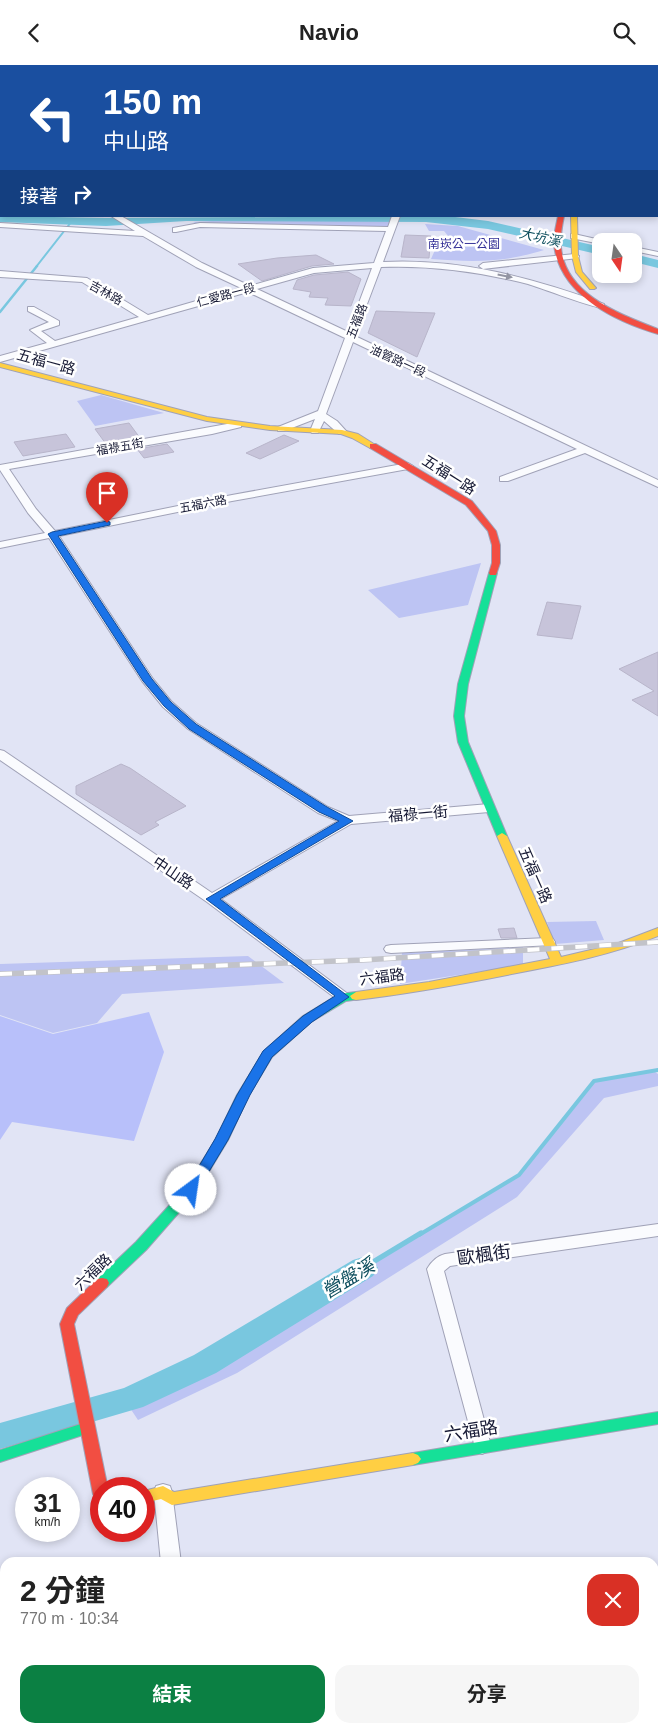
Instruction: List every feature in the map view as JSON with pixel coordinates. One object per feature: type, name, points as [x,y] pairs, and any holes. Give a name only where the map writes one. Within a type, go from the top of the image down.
[{"type":"street","name":"油管路一段","points":[[117,217],[199,265],[658,484]]},
{"type":"street","name":"五福路","points":[[315,431],[396,217]]},
{"type":"street","points":[[561,217],[558,236],[559,254],[564,270],[572,283],[602,306],[658,332]]},
{"type":"street","points":[[574,217],[574,245],[579,272],[612,304],[658,324]]},
{"type":"street","points":[[0,225],[142,233]]},
{"type":"street","points":[[176,229],[200,225],[391,229]]},
{"type":"street","name":"仁愛路一段","points":[[457,268],[490,266],[559,254],[574,245],[592,243]]},
{"type":"street","points":[[642,251],[658,254]]},
{"type":"street","name":"仁愛路一段","points":[[0,359],[313,271],[379,264],[457,268],[508,276],[562,290],[602,306]]},
{"type":"street","name":"吉林路","points":[[0,274],[84,281],[146,317]]},
{"type":"street","points":[[31,309],[56,323],[34,330],[53,343]]},
{"type":"street","name":"五福一路","points":[[0,365],[160,407],[238,425],[342,432],[373,445],[469,503],[492,531],[496,545],[496,563],[462,684],[459,716],[463,742],[489,807],[557,962]]},
{"type":"street","points":[[281,429],[321,414],[334,423],[342,432]]},
{"type":"street","name":"福祿五街","points":[[3,467],[238,425]]},
{"type":"street","points":[[504,479],[587,449]]},
{"type":"street","name":"五福六路","points":[[0,545],[408,466]]},
{"type":"street","points":[[3,467],[32,511],[52,534],[148,681],[167,704],[192,727],[323,809],[348,821]]},
{"type":"street","name":"中山路","points":[[0,754],[212,899],[343,997]]},
{"type":"street","name":"福祿一街","points":[[212,899],[348,821],[489,807]]},
{"type":"street","name":"六福路","points":[[87,1428],[67,1324],[72,1312],[141,1246],[191,1190],[222,1140],[243,1095],[268,1054],[308,1019],[343,997],[396,992],[557,962],[631,944],[658,932]]},
{"type":"street","points":[[391,949],[548,942]]},
{"type":"street","name":"歐楓街","points":[[482,1446],[435,1269],[445,1261],[658,1230]]},
{"type":"street","name":"六福路","points":[[155,1494],[163,1492],[172,1499],[658,1418]]},
{"type":"street","points":[[0,1456],[87,1428],[97,1477]]},
{"type":"street","points":[[163,1492],[170,1557]]},
{"type":"green space","points":[[269,218],[396,218],[391,229],[200,225],[193,222]]},
{"type":"green space","name":"南崁公一公園","points":[[425,224],[458,226],[544,250],[488,261],[431,259],[439,241],[449,237],[444,231],[429,231]]},
{"type":"green space","points":[[101,395],[164,413],[95,426],[77,401]]},
{"type":"green space","points":[[481,563],[468,605],[399,618],[368,590]]},
{"type":"green space","points":[[596,921],[604,940],[555,944],[547,922]]},
{"type":"green space","points":[[523,947],[523,965],[400,984],[402,953]]},
{"type":"green space","points":[[248,956],[284,983],[122,994],[97,1023],[53,1033],[0,1015],[0,964]]},
{"type":"green space","points":[[655,1072],[658,1074],[658,1086],[604,1098],[517,1197],[237,1373],[138,1420],[126,1402],[206,1364],[520,1175],[594,1081]]},
{"type":"shaded area","points":[[149,1012],[164,1052],[134,1141],[12,1122],[0,1140],[0,1016],[53,1034]]},
{"type":"building","points":[[405,235],[431,236],[429,258],[401,257]]},
{"type":"building","points":[[316,255],[334,264],[312,266],[262,281],[238,264],[277,258]]},
{"type":"building","points":[[348,272],[361,279],[351,306],[325,305],[328,298],[309,297],[311,292],[293,289],[297,280],[314,275]]},
{"type":"building","points":[[376,311],[435,313],[417,357],[368,333]]},
{"type":"building","points":[[129,423],[140,438],[106,444],[95,429]]},
{"type":"building","points":[[66,434],[75,447],[23,456],[14,442]]},
{"type":"building","points":[[284,435],[299,441],[260,459],[246,453]]},
{"type":"building","points":[[167,444],[174,452],[144,458],[137,449]]},
{"type":"building","points":[[547,602],[581,606],[572,639],[537,635]]},
{"type":"building","points":[[658,652],[658,716],[632,700],[654,691],[619,669]]},
{"type":"building","points":[[121,764],[130,768],[186,806],[155,822],[159,825],[141,835],[76,794],[76,786]]},
{"type":"building","points":[[514,928],[517,938],[501,938],[498,929]]},
{"type":"waterway","name":"大坑溪","points":[[0,218],[106,222],[186,217],[426,218],[488,225],[592,249]]},
{"type":"waterway","points":[[36,267],[72,221]]},
{"type":"waterway","name":"大坑溪","points":[[642,260],[658,264]]},
{"type":"waterway","points":[[0,312],[37,266]]},
{"type":"waterway","name":"營盤溪","points":[[419,1235],[519,1175],[594,1081],[658,1070]]},
{"type":"waterway","name":"營盤溪","points":[[363,1268],[421,1233]]},
{"type":"waterway","name":"營盤溪","points":[[0,1436],[132,1398],[205,1364],[363,1268]]},
{"type":"railway","points":[[0,974],[363,960],[658,942]]},
{"type":"traffic: fast","points":[[493,573],[463,684],[459,716],[463,742],[502,836]]},
{"type":"traffic: fast","points":[[102,1283],[141,1246],[191,1190],[222,1140],[243,1095],[268,1054],[307,1019],[343,997],[356,996]]},
{"type":"traffic: fast","points":[[413,1459],[658,1418]]},
{"type":"traffic: fast","points":[[0,1456],[87,1428]]},
{"type":"traffic: slow","points":[[574,217],[575,256],[579,272],[592,288]]},
{"type":"traffic: slow","points":[[0,365],[207,419],[270,428],[342,432],[355,436],[373,446]]},
{"type":"traffic: slow","points":[[502,836],[557,962]]},
{"type":"traffic: slow","points":[[356,996],[562,961],[601,952],[658,932]]},
{"type":"traffic: slow","points":[[155,1494],[163,1492],[172,1499],[413,1459]]},
{"type":"traffic: jam","points":[[561,217],[558,251],[563,267],[572,281],[583,293],[611,312],[658,332]]},
{"type":"traffic: jam","points":[[373,446],[469,503],[492,531],[496,545],[496,563],[493,573]]},
{"type":"traffic: jam","points":[[98,1477],[67,1324],[72,1312],[102,1283]]},
{"type":"route","points":[[107,523],[52,534],[148,681],[167,704],[192,727],[323,809],[348,821],[212,899],[343,997],[308,1019],[268,1054],[243,1095],[222,1140],[191,1190]]}]
